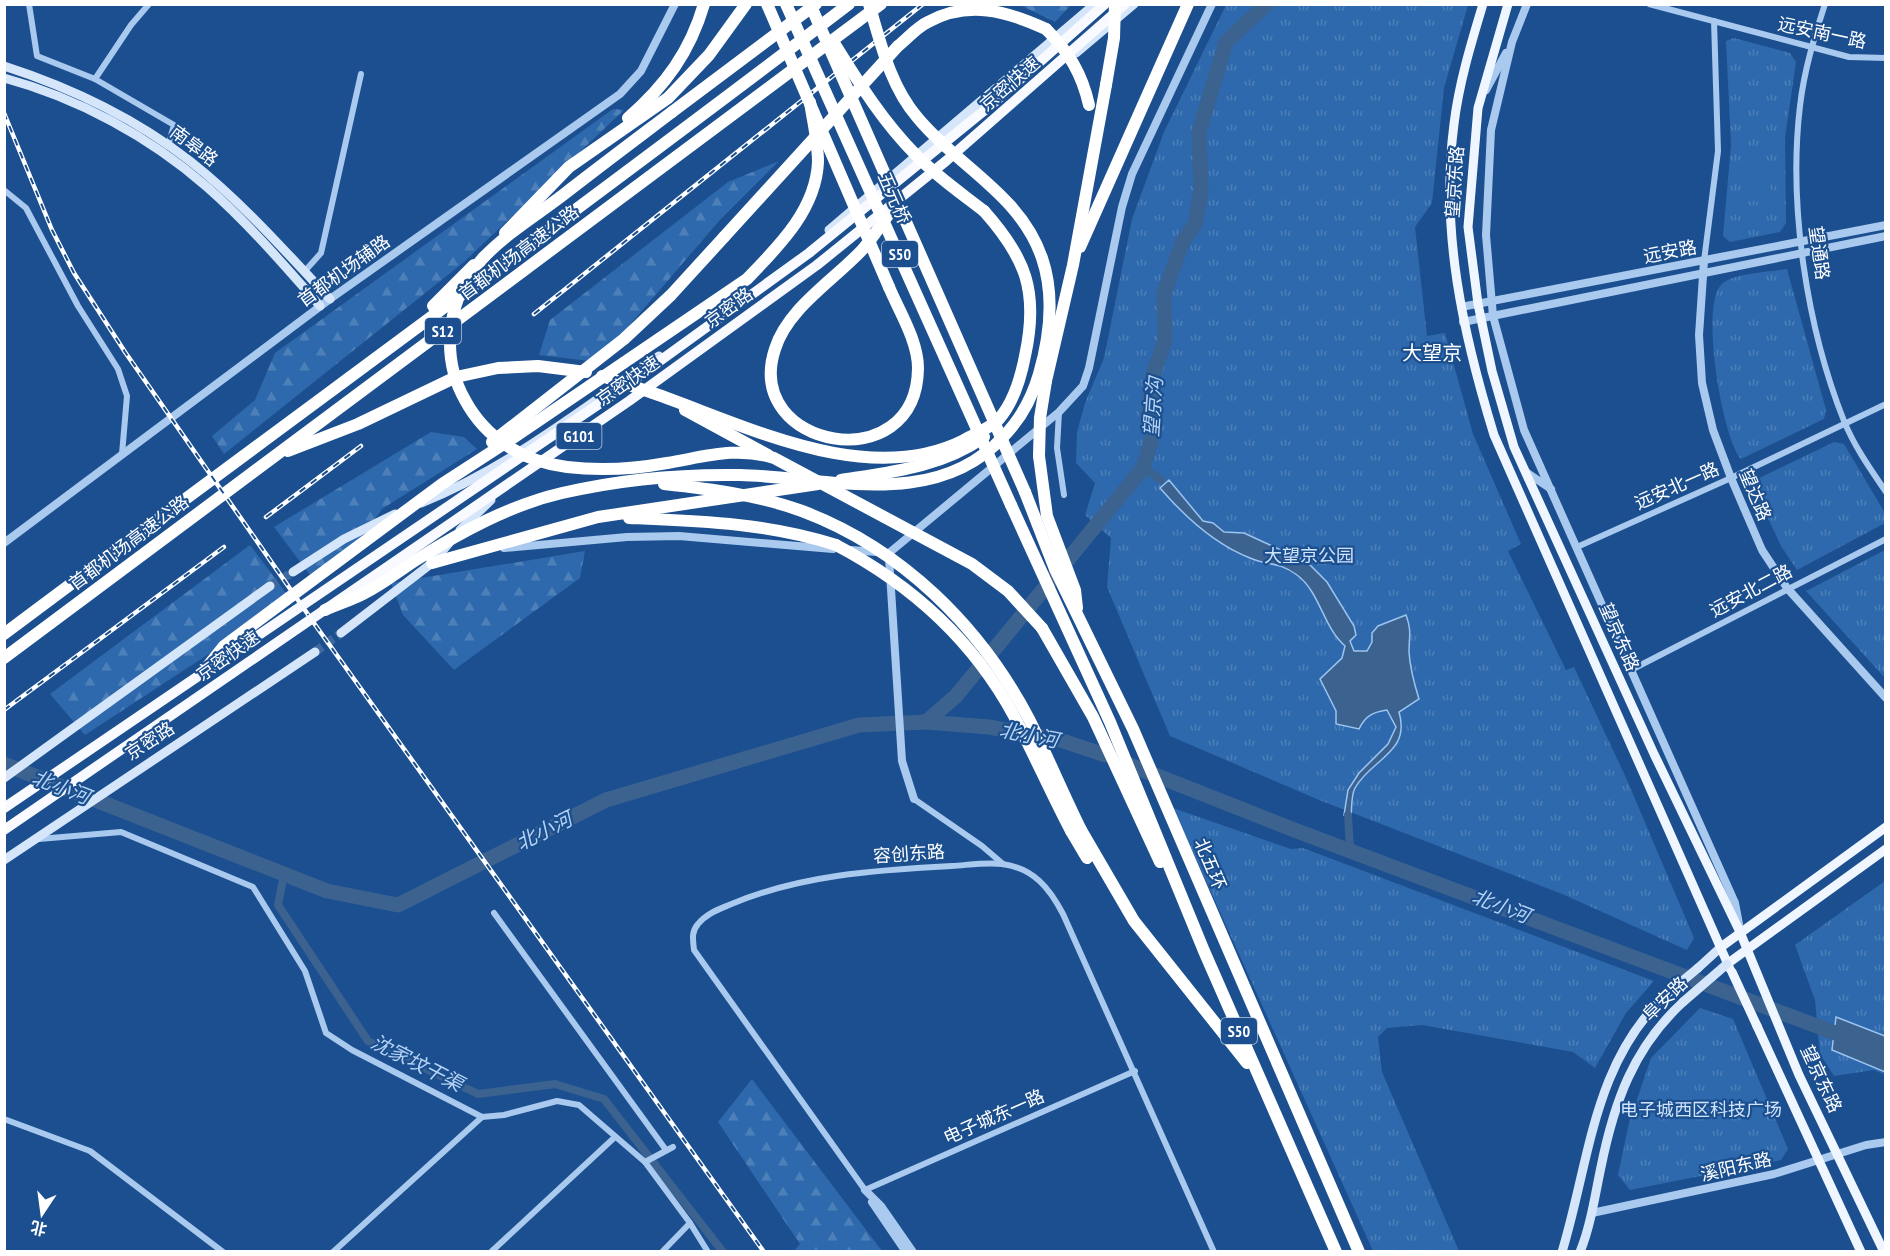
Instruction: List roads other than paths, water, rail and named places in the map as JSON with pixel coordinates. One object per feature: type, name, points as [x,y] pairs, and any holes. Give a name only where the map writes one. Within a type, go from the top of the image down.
[{"type":"highway","points":[[409,331],[569,167],[663,86],[681,62],[704,4]]},
{"type":"highway","points":[[569,167],[668,98],[709,55],[746,4]]},
{"type":"highway","points":[[767,4],[810,102],[889,286],[914,346],[918,367],[912,402],[903,416],[887,430],[867,438],[845,441],[819,436],[799,426],[785,411],[774,392],[771,370],[774,351],[781,333],[797,313],[862,249],[889,214]]},
{"type":"highway","name":"五元桥","points":[[786,4],[1011,505]]},
{"type":"highway","points":[[432,563],[598,517],[885,474],[933,464],[965,449],[984,436],[999,420],[1014,393],[1025,355],[1030,307],[1026,272],[1016,253],[984,211],[917,156],[888,125],[865,94],[812,4],[485,256],[462,289],[450,330],[454,374],[463,397],[483,426],[509,448],[537,462],[566,467],[606,469],[667,463],[735,451],[756,452],[774,458]]},
{"type":"highway","name":"五元桥","points":[[812,4],[1025,492],[1059,564]]},
{"type":"highway","name":"首都机场高速公路","points":[[4,634],[409,331],[658,149],[849,4]]},
{"type":"highway","points":[[325,610],[365,593],[445,542],[506,511],[561,493],[674,478],[731,475],[890,485],[939,479],[977,461],[1016,424],[1027,406],[1042,363],[1050,319],[1049,283],[1043,259],[1034,238],[1011,203],[930,133],[902,96],[891,74],[869,4]]},
{"type":"highway","name":"首都机场高速公路","points":[[4,658],[881,4]]},
{"type":"highway","name":"京密快速","points":[[4,808],[621,389],[809,253],[997,100],[1105,4]]},
{"type":"highway","points":[[1059,564],[1047,516],[1039,456],[1040,418],[1106,86],[1114,38],[1115,4]]},
{"type":"highway","name":"京密快速","points":[[4,830],[629,401],[817,265],[946,161],[1125,4]]},
{"type":"highway","points":[[1072,265],[1188,4]]},
{"type":"highway","points":[[203,672],[224,646],[442,484],[624,339],[671,296],[898,46],[927,22],[956,11],[986,9],[1018,16],[1046,29],[1074,63],[1083,80],[1094,141]]},
{"type":"highway","points":[[442,484],[747,279],[770,255],[800,217],[815,180],[818,147],[810,102]]},
{"type":"highway","points":[[273,457],[358,424],[456,377],[498,368],[538,366],[586,372],[620,380],[782,440],[821,450],[864,457],[900,457],[950,447],[999,420]]},
{"type":"highway","points":[[652,393],[972,564],[1008,591],[1042,628],[1093,717],[1132,804],[1204,951]]},
{"type":"highway","points":[[615,485],[658,484],[703,488],[762,499],[802,511],[834,525],[874,547],[912,573],[985,649],[1028,719],[1076,831]]},
{"type":"highway","name":"北五环","points":[[1011,505],[1110,722],[1204,951],[1336,1251]]},
{"type":"highway","points":[[598,517],[696,520],[766,527],[836,545],[886,572],[925,604],[952,630],[987,672],[1014,716],[1076,831],[1134,921],[1261,1082]]},
{"type":"highway","name":"北五环","points":[[1059,564],[1072,594],[1078,616],[1171,817],[1359,1251]]},
{"type":"main road","name":"京密路","points":[[293,572],[344,539],[464,485],[496,467],[702,326],[804,251],[1095,4]]},
{"type":"main road","name":"京密路","points":[[341,633],[432,563],[491,500],[889,214],[1134,4]]},
{"type":"main road","name":"望京东路","points":[[1483,4],[1465,67],[1454,123],[1449,180],[1451,249],[1472,366],[1494,435],[1720,947],[1861,1251]]},
{"type":"main road","name":"望京东路","points":[[1508,4],[1480,99],[1473,151],[1468,227],[1478,304],[1492,371],[1514,447],[1654,754],[1740,932],[1783,1037],[1884,1251]]},
{"type":"main road","name":"南皋路","points":[[4,66],[55,85],[113,112],[168,145],[248,213],[330,299]]},
{"type":"main road","name":"南皋路","points":[[4,78],[87,109],[170,158],[246,224],[320,306]]},
{"type":"main road","points":[[4,778],[270,586]]},
{"type":"main road","name":"京密路","points":[[4,860],[315,652]]},
{"type":"main road","points":[[1720,947],[1886,827]]},
{"type":"main road","name":"阜安路","points":[[1580,1251],[1592,1213],[1606,1141],[1624,1085],[1651,1034],[1683,1002],[1730,968],[1746,948],[1886,849]]},
{"type":"main road","name":"阜安路","points":[[1562,1251],[1602,1094],[1617,1059],[1649,1011],[1720,947]]},
{"type":"street","points":[[30,4],[37,56],[95,79],[174,125],[168,145],[170,158]]},
{"type":"street","points":[[95,79],[143,8],[149,4]]},
{"type":"street","name":"首都机场辅路","points":[[4,543],[320,306],[620,94],[641,71],[675,4]]},
{"type":"street","points":[[482,551],[559,542],[680,536],[889,553],[1059,412],[1083,386],[1089,368],[1122,207],[1132,174],[1212,4]]},
{"type":"street","points":[[1480,99],[1512,42],[1527,4]]},
{"type":"street","name":"远安南一路","points":[[1649,4],[1810,48],[1850,57],[1886,58]]},
{"type":"street","name":"望通路","points":[[1825,4],[1810,48],[1799,108],[1797,178],[1801,242],[1821,349],[1845,423],[1886,492]]},
{"type":"street","points":[[1704,261],[1718,151],[1714,21]]},
{"type":"street","points":[[1512,42],[1491,130],[1487,163],[1486,235],[1493,316],[1521,419],[1736,903],[1740,932]]},
{"type":"street","points":[[304,272],[321,253],[361,74]]},
{"type":"street","points":[[4,190],[26,208],[78,306],[118,369],[127,396],[122,454]]},
{"type":"street","name":"远安路","points":[[1461,307],[1886,225]]},
{"type":"street","name":"远安路","points":[[1463,322],[1886,236]]},
{"type":"street","name":"望达路","points":[[1704,261],[1699,335],[1702,383],[1713,430],[1731,478],[1762,550],[1787,588],[1886,698]]},
{"type":"street","name":"远安北一路","points":[[1577,547],[1731,478],[1886,404]]},
{"type":"street","points":[[1059,412],[1057,448],[1064,495]]},
{"type":"street","points":[[1526,471],[1552,490]]},
{"type":"street","name":"远安北二路","points":[[1632,670],[1787,588],[1886,539]]},
{"type":"street","points":[[889,553],[902,753],[914,799],[982,846],[1003,864]]},
{"type":"street","points":[[1654,754],[1659,734]]},
{"type":"street","points":[[34,840],[121,832],[253,887],[305,971],[326,1034],[352,1050],[482,1117],[504,1115],[557,1101],[579,1105],[645,1162],[708,1251]]},
{"type":"street","name":"容创东路","points":[[865,1190],[694,950],[692,937],[696,925],[707,915],[749,897],[809,880],[879,870],[1003,864],[1049,887],[1135,1071],[1214,1251]]},
{"type":"street","points":[[494,913],[670,1149],[645,1162]]},
{"type":"street","name":"电子城东一路","points":[[865,1190],[1135,1071]]},
{"type":"street","points":[[333,1251],[482,1117]]},
{"type":"street","points":[[4,1119],[90,1150],[223,1251]]},
{"type":"street","points":[[491,1251],[615,1137]]},
{"type":"street","name":"溪阳东路","points":[[1592,1213],[1774,1174],[1837,1154],[1886,1142]]},
{"type":"street","points":[[865,1190],[906,1251]]},
{"type":"street","points":[[865,1190],[881,1206],[913,1251]]},
{"type":"street","points":[[662,1251],[690,1223]]},
{"type":"waterway","name":"望京沟","points":[[926,722],[956,696],[1143,468],[1152,438],[1148,415],[1153,375],[1165,340],[1164,293],[1183,241],[1195,224],[1201,192],[1199,132],[1226,42],[1267,4]]},
{"type":"waterway","points":[[1143,468],[1161,480]]},
{"type":"waterway","name":"北小河","points":[[4,764],[327,891],[398,905],[606,800],[859,725],[926,722],[989,727],[1060,740],[1105,755]]},
{"type":"waterway","name":"北小河","points":[[1117,760],[1297,831],[1886,1052]]},
{"type":"waterway","points":[[1348,815],[1350,850]]},
{"type":"waterway","name":"沈家坟干渠","points":[[284,874],[278,905],[368,1041],[478,1094],[555,1084],[604,1099],[723,1252]]},
{"type":"tunnel","points":[[270,586],[293,572]]},
{"type":"tunnel","points":[[315,652],[341,633]]},
{"type":"railway","points":[[534,314],[923,4]]},
{"type":"railway","points":[[4,113],[52,230],[74,273],[125,352],[316,626],[764,1252]]},
{"type":"railway","points":[[266,517],[361,446]]},
{"type":"railway","points":[[4,710],[224,547]]},
{"type":"district","name":"大望京","points":[[1432,353]]},
{"type":"park label","name":"大望京公园","points":[[1309,556]]},
{"type":"park label","name":"电子城西区科技广场","points":[[1701,1110]]}]
